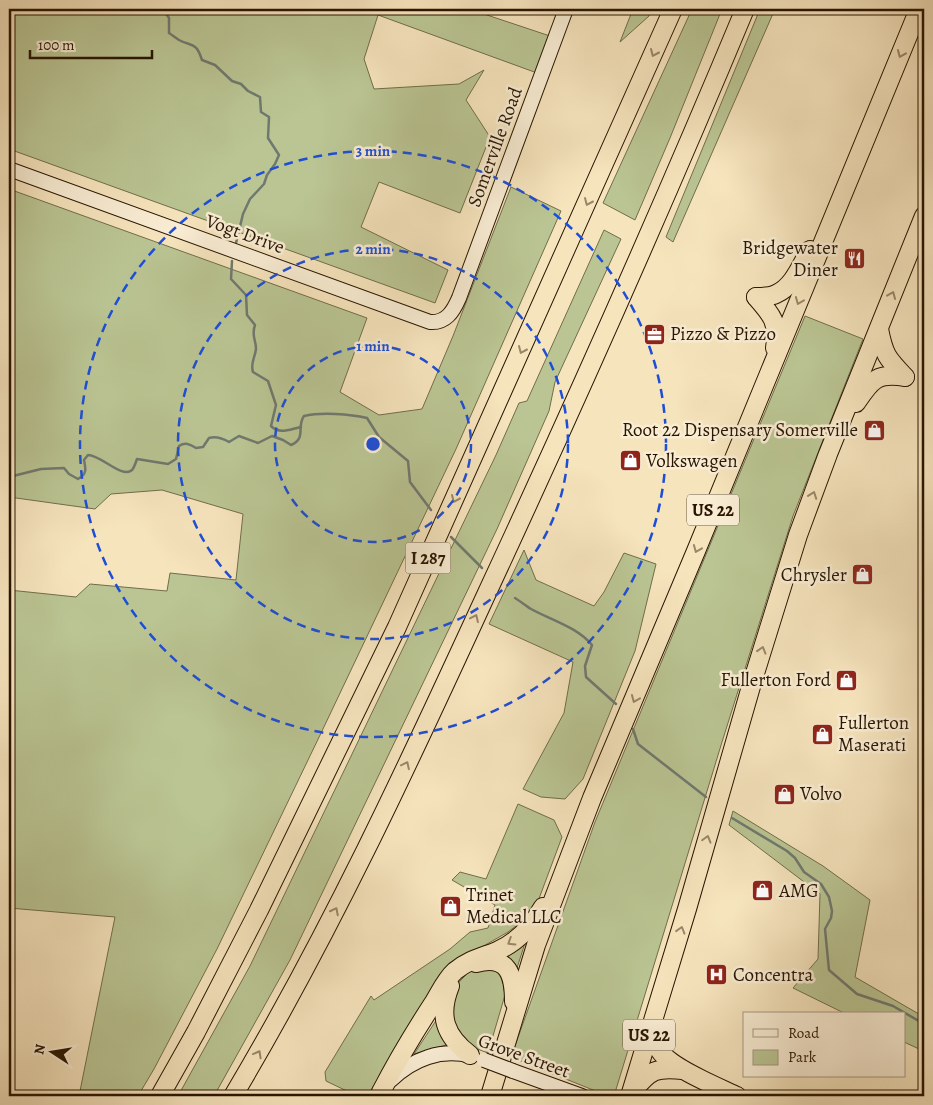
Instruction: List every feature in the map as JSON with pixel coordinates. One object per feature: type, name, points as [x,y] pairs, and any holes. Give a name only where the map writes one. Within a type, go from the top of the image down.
[{"type":"highway","name":"I 287","points":[[160,1096],[196,1032],[254,919],[397,627],[673,9]]},
{"type":"highway","points":[[233,1096],[288,1000],[337,908],[448,678],[541,476],[682,160],[744,9]]},
{"type":"highway","name":"US 22","points":[[490,1096],[536,945],[567,860],[919,9]]},
{"type":"highway","points":[[772,366],[776,340],[775,326],[769,311],[756,297],[778,294],[790,284],[841,198]]},
{"type":"highway","name":"US 22","points":[[630,1095],[798,536],[839,426],[924,216]]},
{"type":"highway","points":[[839,426],[874,380],[888,375],[905,377],[888,358],[882,346],[879,329]]},
{"type":"highway","points":[[380,1094],[450,976],[463,964],[496,951],[521,936],[542,909],[567,860]]},
{"type":"highway","points":[[477,1058],[458,1046],[451,1037],[444,1016],[446,995],[455,978],[470,965],[478,962],[494,960],[501,963],[507,969],[514,984],[514,1014]]},
{"type":"highway","points":[[655,1014],[656,1041],[665,1057],[686,1071],[737,1096]]},
{"type":"highway","points":[[630,1095],[644,1078],[656,1069],[668,1068],[686,1071]]},
{"type":"street","name":"Somerville Road","points":[[459,298],[566,9]]},
{"type":"street","name":"Vogt Drive","points":[[9,169],[430,322],[437,322],[448,317],[454,310],[459,298]]},
{"type":"street","name":"Grove Street","points":[[380,1094],[398,1072],[425,1057],[452,1053],[477,1058],[582,1096]]},
{"type":"green space","points":[[9,9],[469,9],[550,36],[537,73],[378,15],[364,59],[374,89],[459,84],[484,70],[466,100],[490,137],[460,213],[379,182],[361,227],[448,270],[435,303],[9,149]]},
{"type":"green space","points":[[633,9],[652,9],[649,16],[620,42]]},
{"type":"green space","points":[[692,9],[722,9],[635,220],[603,203]]},
{"type":"green space","points":[[760,9],[775,9],[673,242],[666,237]]},
{"type":"green space","points":[[511,187],[561,211],[456,449],[322,731],[217,949],[138,1096],[79,1096],[115,917],[9,908],[9,590],[76,597],[90,584],[167,591],[170,573],[236,580],[243,514],[162,490],[111,494],[95,509],[9,497],[9,189],[367,318],[340,392],[379,415],[422,409],[453,336]]},
{"type":"green space","points":[[604,230],[621,239],[555,382],[549,411],[497,529],[290,960],[214,1096],[178,1096],[250,966],[496,455],[519,403],[527,401]]},
{"type":"green space","points":[[805,316],[863,339],[793,516],[614,1096],[608,1096],[511,1057],[595,822]]},
{"type":"green space","points":[[524,550],[536,580],[594,606],[604,592],[624,553],[656,564],[635,651],[583,779],[565,799],[541,797],[523,789],[564,713],[573,662],[489,624]]},
{"type":"green space","points":[[518,804],[554,820],[562,837],[534,912],[508,932],[452,964],[369,1093],[351,1093],[326,1081],[325,1072],[371,996],[374,1000],[450,949],[470,932],[488,928],[495,905],[452,880],[460,872],[486,879]]},
{"type":"green space","points":[[733,811],[823,866],[870,900],[855,977],[924,1017],[924,1096],[920,1096],[919,1049],[906,1043],[906,1012],[842,1012],[793,988],[818,959],[820,894],[729,825]]},
{"type":"green space","points":[[526,940],[516,971],[499,955]]},
{"type":"green space","points":[[489,964],[504,975],[505,995],[488,1053],[464,1044],[450,1026],[453,989],[471,969]]},
{"type":"green space","points":[[437,1019],[446,1045],[414,1054]]},
{"type":"waterway","points":[[163,9],[169,18],[169,33],[179,40],[196,47],[202,60],[215,65],[232,81],[241,84],[248,91],[260,97],[261,112],[269,117],[268,138],[279,155],[264,184],[250,199],[243,214],[236,243]]},
{"type":"waterway","points":[[232,261],[231,279],[246,295],[247,315],[255,325],[256,349],[252,369],[253,372],[268,381],[276,405],[271,426],[282,431],[301,427]]},
{"type":"waterway","points":[[9,477],[41,469],[64,468],[69,474],[78,479],[84,473],[84,460],[88,455],[117,469],[128,472],[133,469],[137,459],[168,464],[176,459],[179,446],[185,444],[196,448],[203,447],[209,438],[212,437],[229,442],[239,436],[258,443],[272,436],[291,445],[299,439],[304,416],[319,414],[344,415],[367,418],[379,437],[408,461],[410,482],[431,510]]},
{"type":"waterway","points":[[451,537],[482,568]]},
{"type":"waterway","points":[[515,598],[531,609],[579,633],[592,645],[585,666],[586,677],[616,704]]},
{"type":"waterway","points":[[633,729],[638,744],[706,797]]},
{"type":"waterway","points":[[732,818],[787,851],[795,858],[804,872],[821,884],[829,897],[832,911],[831,918],[825,929],[829,970],[857,994],[893,1006],[903,1012]]},
{"type":"waterway","points":[[906,1014],[924,1024]]},
{"type":"place","name":"Bridgewater Diner","points":[[854,259]]},
{"type":"place","name":"Pizzo & Pizzo","points":[[654,334]]},
{"type":"place","name":"Root 22 Dispensary Somerville","points":[[874,430]]},
{"type":"place","name":"Volkswagen","points":[[630,461]]},
{"type":"place","name":"Chrysler","points":[[863,575]]},
{"type":"place","name":"Fullerton Ford","points":[[847,680]]},
{"type":"place","name":"Fullerton Maserati","points":[[822,734]]},
{"type":"place","name":"Volvo","points":[[784,794]]},
{"type":"place","name":"AMG","points":[[763,891]]},
{"type":"place","name":"Trinet Medical LLC","points":[[450,906]]},
{"type":"place","name":"Concentra","points":[[717,975]]}]
